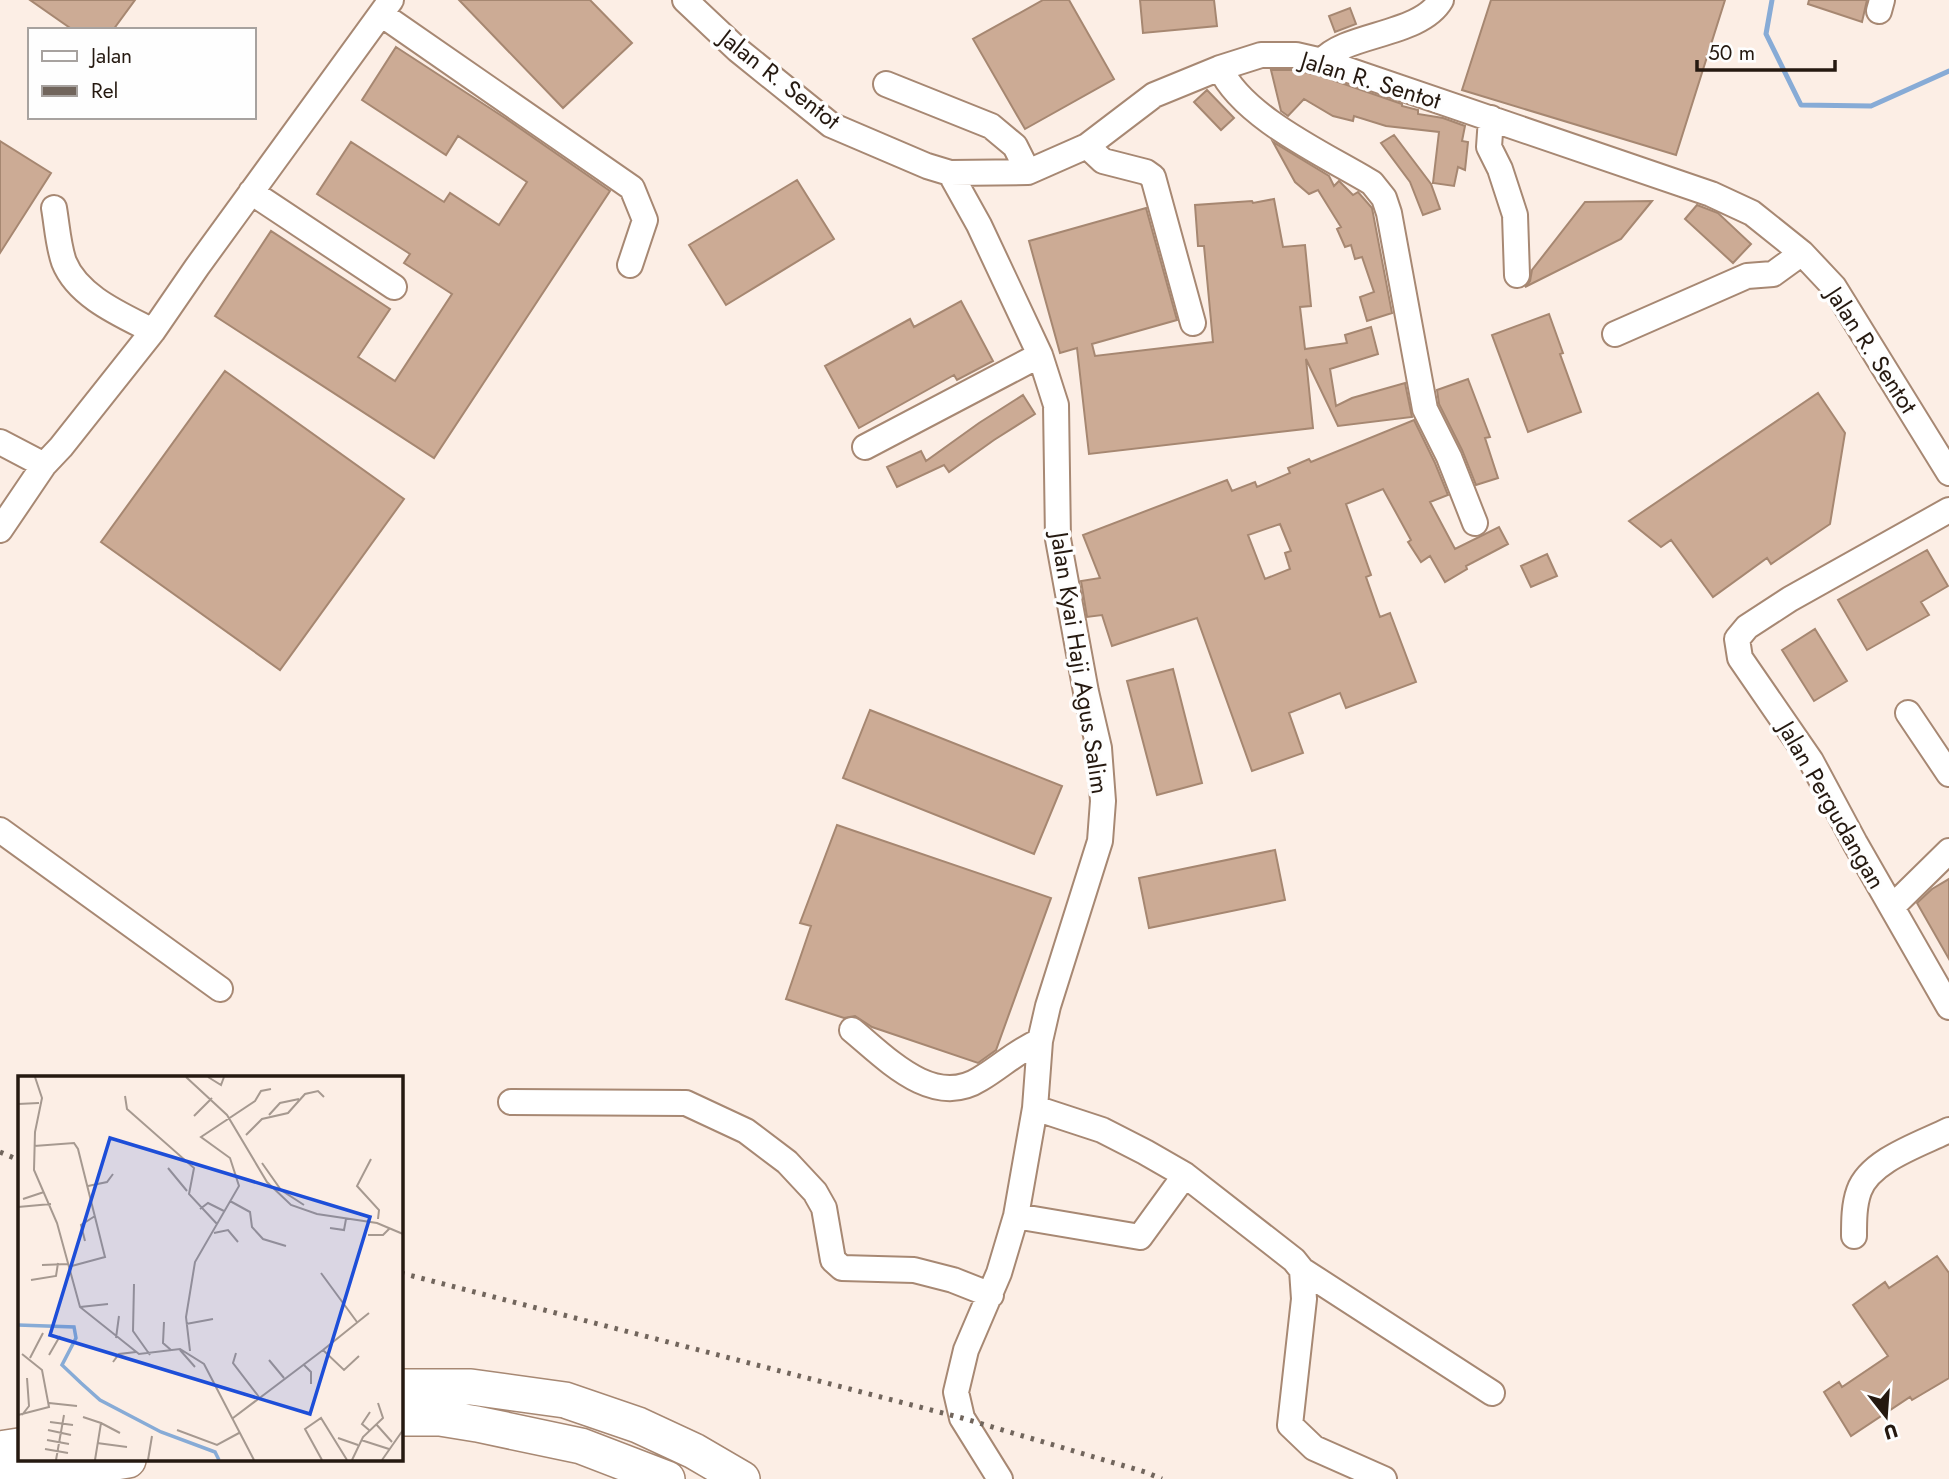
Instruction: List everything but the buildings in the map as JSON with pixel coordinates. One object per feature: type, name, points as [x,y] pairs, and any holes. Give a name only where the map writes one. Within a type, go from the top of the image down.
[{"type":"highway","points":[[402,1387],[471,1387],[565,1400],[638,1425],[694,1451],[742,1479]]},
{"type":"highway","points":[[402,1418],[440,1418],[581,1446],[667,1479]]},
{"type":"highway","points":[[0,1449],[18,1446]]},
{"type":"highway","points":[[0,1475],[116,1462]]},
{"type":"street","name":"Jalan R. Sentot","points":[[685,0],[738,50],[831,125],[927,166],[950,173],[1028,172],[1087,146],[1154,95],[1220,68],[1261,55],[1296,55],[1322,61],[1711,194],[1752,213],[1802,253],[1834,287],[1949,473]]},
{"type":"street","points":[[1322,61],[1330,51],[1401,28],[1436,10],[1441,0]]},
{"type":"street","points":[[0,530],[44,465],[153,331],[386,7],[632,188],[645,220],[630,265]]},
{"type":"street","points":[[1220,68],[1227,82],[1244,101],[1273,124],[1372,183],[1384,198],[1396,245],[1425,409],[1449,457],[1475,523]]},
{"type":"street","points":[[886,84],[991,126],[1015,146],[1028,172]]},
{"type":"street","points":[[1491,118],[1489,147],[1500,169],[1515,215],[1517,275]]},
{"type":"street","points":[[1087,146],[1103,161],[1146,172],[1153,177],[1193,323]]},
{"type":"street","name":"Jalan Kyai Haji Agus Salim","points":[[950,173],[979,225],[1040,355],[1056,405],[1058,539],[1099,748],[1103,801],[1100,841],[1048,1006],[1040,1041],[1035,1108],[1016,1216],[999,1273],[966,1350],[956,1392],[962,1418],[1000,1479]]},
{"type":"street","points":[[251,192],[394,287]]},
{"type":"street","points":[[54,208],[64,262],[81,287],[110,308],[153,331]]},
{"type":"street","points":[[1615,334],[1747,276],[1773,274],[1802,253]]},
{"type":"street","points":[[864,447],[1040,355]]},
{"type":"street","points":[[0,442],[44,465]]},
{"type":"street","name":"Jalan Pergudangan","points":[[1949,510],[1790,599],[1747,627],[1737,639],[1740,658],[1811,761],[1949,1007]]},
{"type":"street","points":[[1908,713],[1949,774]]},
{"type":"street","points":[[0,830],[220,989]]},
{"type":"street","points":[[1892,907],[1949,851]]},
{"type":"street","points":[[852,1030],[910,1079],[947,1089],[977,1081],[1020,1050],[1040,1041]]},
{"type":"street","points":[[511,1101],[686,1103],[746,1130],[806,1182],[824,1208],[833,1260],[842,1268],[914,1270],[953,1280],[990,1295]]},
{"type":"street","points":[[1035,1108],[1102,1130],[1185,1175],[1294,1260],[1302,1270],[1492,1393]]},
{"type":"street","points":[[1854,1236],[1854,1216],[1859,1190],[1879,1164],[1949,1130]]},
{"type":"street","points":[[1016,1216],[1140,1237],[1185,1175]]},
{"type":"street","points":[[1302,1270],[1304,1299],[1290,1425],[1314,1448],[1384,1479]]},
{"type":"waterway","points":[[1772,0],[1766,34],[1801,105],[1871,106],[1949,71]]},
{"type":"railway","points":[[0,1152],[18,1160]]},
{"type":"railway","points":[[402,1273],[962,1418],[1162,1479]]}]
